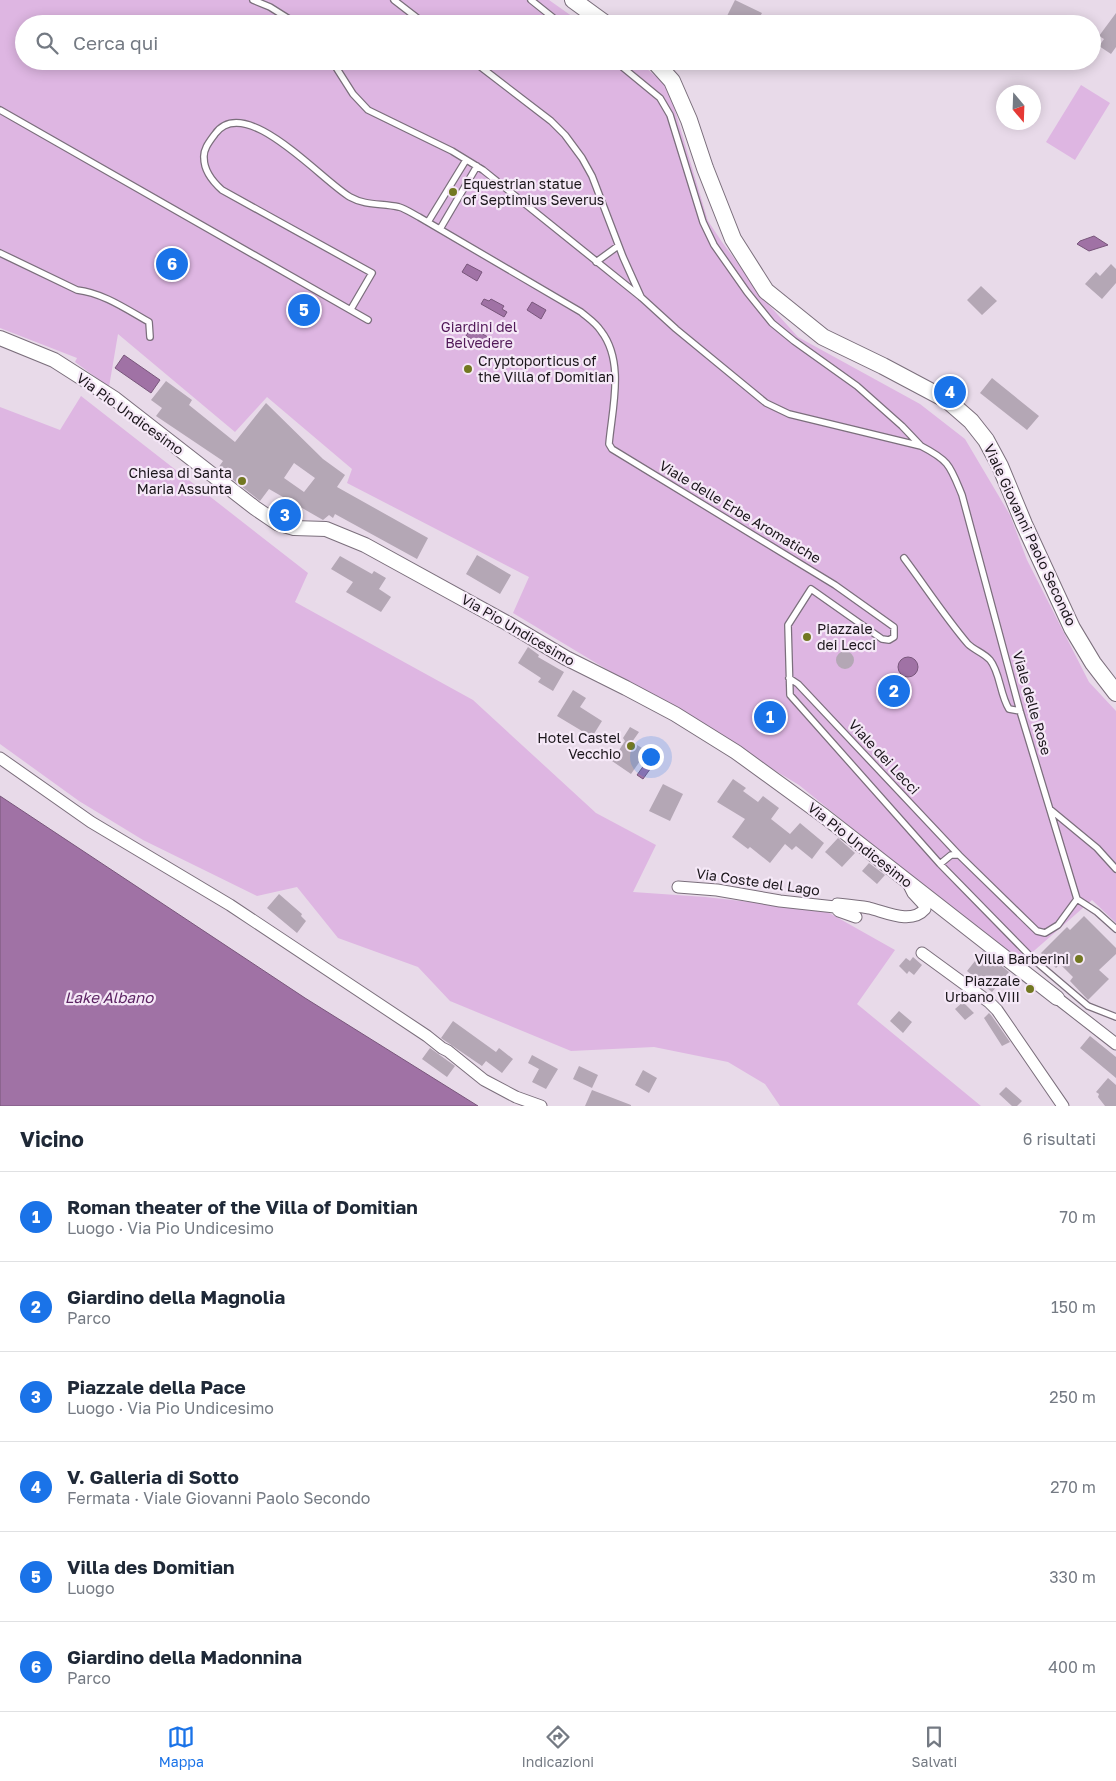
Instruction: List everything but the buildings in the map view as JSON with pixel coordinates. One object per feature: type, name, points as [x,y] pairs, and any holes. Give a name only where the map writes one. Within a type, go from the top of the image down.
[{"type":"main road","points":[[573,0],[594,15]]},
{"type":"main road","name":"Viale Giovanni Paolo Secondo","points":[[662,70],[672,81],[689,120],[705,168],[733,239],[766,291],[823,337],[883,366],[946,400],[979,430],[1000,466],[1028,533],[1072,628],[1113,683]]},
{"type":"street","name":"Via Pio Undicesimo","points":[[0,338],[54,360],[115,399],[277,523],[294,528],[326,529],[365,545],[507,623],[566,658],[682,719],[736,752],[824,816],[1057,998]]},
{"type":"street","points":[[0,758],[91,822],[293,946],[427,1036],[484,1080],[516,1097],[541,1106]]},
{"type":"street","name":"Via Coste del Lago","points":[[835,907],[837,904],[863,907],[900,917],[924,911],[925,906],[907,882]]},
{"type":"street","name":"Via Coste del Lago","points":[[678,887],[717,890],[780,901],[835,907],[839,911],[856,917]]},
{"type":"street","points":[[922,953],[989,1002],[997,1010],[1063,1106]]},
{"type":"street","points":[[1057,998],[1116,1044]]},
{"type":"lane","points":[[254,0],[283,15]]},
{"type":"lane","points":[[394,0],[413,15]]},
{"type":"lane","points":[[531,0],[550,15]]},
{"type":"lane","points":[[338,70],[353,94],[368,110],[452,151],[477,166],[642,298],[676,329],[766,402],[789,414],[921,446]]},
{"type":"lane","points":[[485,70],[551,122],[565,135],[582,158],[592,176],[618,246],[642,298]]},
{"type":"lane","points":[[627,70],[660,98],[670,115],[703,222],[714,245],[747,292],[772,323],[794,342],[857,386],[902,426],[921,446]]},
{"type":"lane","points":[[0,110],[368,320]]},
{"type":"lane","points":[[351,310],[372,273],[222,190],[213,182],[205,168],[204,156],[208,144],[219,128],[238,122],[252,125],[268,133],[351,197],[369,204],[399,208],[440,229],[477,166]]},
{"type":"lane","points":[[428,222],[466,160]]},
{"type":"lane","name":"Viale delle Erbe Aromatiche","points":[[440,229],[581,312],[602,332],[613,357],[615,389],[609,444],[612,449],[862,603],[894,627],[894,637],[889,640],[882,639],[811,589],[788,625],[789,678]]},
{"type":"lane","points":[[596,262],[618,246]]},
{"type":"lane","points":[[0,253],[77,290],[89,291],[127,309],[149,322],[150,337]]},
{"type":"lane","name":"Viale delle Rose","points":[[921,446],[939,455],[950,467],[962,495],[1020,712],[1077,900]]},
{"type":"lane","points":[[904,558],[959,633],[970,646],[989,659],[995,668],[1003,700],[1009,709],[1020,712]]},
{"type":"lane","name":"Viale dei Lecci","points":[[789,678],[790,695],[940,864],[1034,960],[1088,1006],[1116,1017]]},
{"type":"lane","name":"Viale dei Lecci","points":[[789,678],[798,684],[959,855],[1037,931],[1045,933],[1058,925],[1077,900]]},
{"type":"lane","points":[[1051,810],[1097,848],[1116,870]]},
{"type":"lane","points":[[940,864],[951,855],[959,855]]},
{"type":"lane","points":[[1077,900],[1098,912],[1116,929]]},
{"type":"green space","name":"Giardini del Belvedere","points":[[0,0],[549,0],[570,15],[15,15],[15,70],[648,70],[668,87],[708,221],[769,305],[798,337],[920,404],[965,439],[1010,515],[1027,560],[1089,682],[1116,711],[1116,923],[1092,900],[1019,964],[799,785],[513,613],[529,577],[347,483],[352,469],[267,397],[235,432],[118,334],[109,387],[75,362],[77,358],[0,328]]},
{"type":"green space","points":[[1081,85],[1110,103],[1075,160],[1046,142]]},
{"type":"green space","points":[[81,396],[308,573],[295,602],[473,700],[596,813],[656,845],[633,892],[705,897],[824,910],[895,950],[857,1004],[981,1106],[780,1106],[765,1084],[728,1062],[654,1047],[571,1051],[450,1001],[418,967],[338,938],[297,887],[257,896],[143,840],[79,801],[0,744],[0,407],[60,430]]},
{"type":"water","points":[[1094,236],[1108,245],[1089,251],[1077,244],[1080,241]]},
{"type":"water","points":[[167,253],[183,262],[177,272],[161,263]]},
{"type":"water","points":[[467,264],[482,272],[477,281],[462,272]]},
{"type":"water","points":[[484,299],[489,301],[491,299],[504,306],[502,309],[507,312],[504,317],[481,304]]},
{"type":"water","points":[[532,302],[546,310],[541,319],[527,310]]},
{"type":"water","points":[[471,328],[488,337],[483,345],[466,336]]},
{"type":"water","points":[[124,355],[160,380],[151,393],[115,368]]},
{"type":"water","points":[[908,657],[915,660],[918,667],[915,674],[908,677],[901,674],[898,667],[901,660]]},
{"type":"water","points":[[647,761],[653,765],[643,779],[637,775]]},
{"type":"water","name":"Lake Albano","points":[[0,796],[305,998],[478,1106],[0,1106]]},
{"type":"place","name":"Equestrian statue of Septimius Severus","points":[[453,192]]},
{"type":"place","name":"Giardino della Madonnina","points":[[172,264]]},
{"type":"place","name":"Villa des Domitian","points":[[304,310]]},
{"type":"place","name":"Cryptoporticus of the Villa of Domitian","points":[[468,369]]},
{"type":"place","name":"V. Galleria di Sotto","points":[[950,392]]},
{"type":"place","name":"Chiesa di Santa Maria Assunta","points":[[242,481]]},
{"type":"place","name":"Piazzale della Pace","points":[[285,515]]},
{"type":"place","name":"Piazzale dei Lecci","points":[[807,637]]},
{"type":"place","name":"Giardino della Magnolia","points":[[894,691]]},
{"type":"place","name":"Roman theater of the Villa of Domitian","points":[[770,717]]},
{"type":"place","name":"Hotel Castel Vecchio","points":[[631,746]]},
{"type":"place","name":"Villa Barberini","points":[[1079,959]]},
{"type":"place","name":"Piazzale Urbano VIII","points":[[1030,989]]}]
